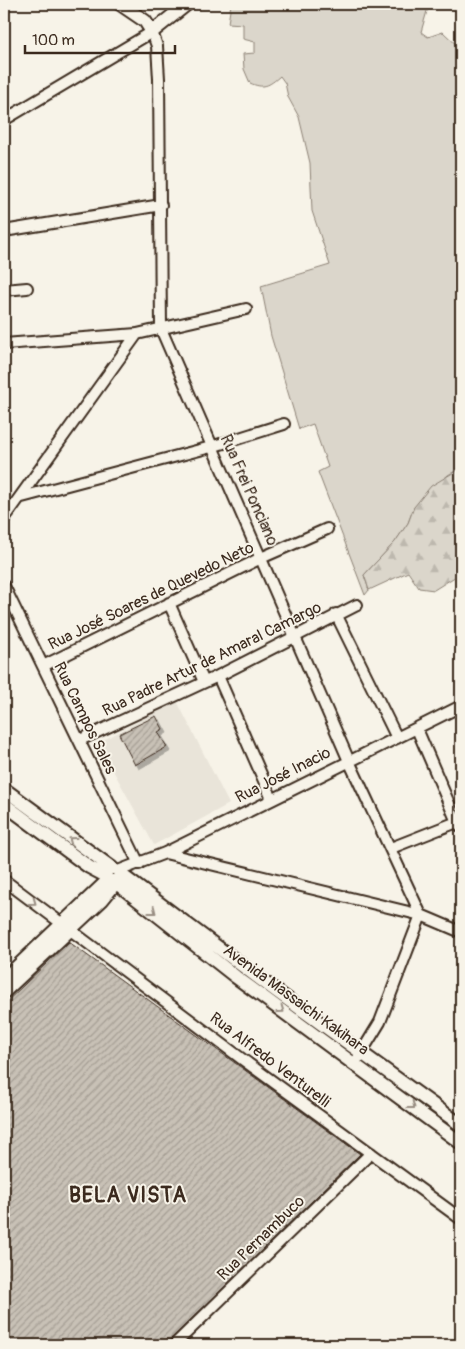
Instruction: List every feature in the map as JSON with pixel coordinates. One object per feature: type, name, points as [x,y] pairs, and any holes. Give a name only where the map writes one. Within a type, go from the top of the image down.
[{"type":"street","name":"Rua Frei Ponciano","points":[[120,4],[139,16],[152,32],[157,46],[161,205],[161,329],[349,761],[421,915]]},
{"type":"street","points":[[7,114],[152,32],[188,4]]},
{"type":"street","points":[[4,231],[161,205]]},
{"type":"street","points":[[4,290],[27,288]]},
{"type":"street","points":[[4,344],[137,334],[246,309]]},
{"type":"street","points":[[4,519],[22,497],[137,334]]},
{"type":"street","points":[[22,497],[211,447],[284,424]]},
{"type":"street","name":"Rua José Soares de Quevedo Neto","points":[[43,666],[261,558],[327,529]]},
{"type":"street","name":"Rua Campos Sales","points":[[4,586],[139,864]]},
{"type":"street","points":[[169,604],[204,682]]},
{"type":"street","name":"Rua Padre Artur de Amaral Camargo","points":[[80,740],[218,676],[336,614],[357,605]]},
{"type":"street","points":[[336,614],[397,738]]},
{"type":"street","points":[[218,676],[272,799]]},
{"type":"street","name":"Rua José Inacio","points":[[4,992],[113,876],[165,853],[461,706]]},
{"type":"street","points":[[391,848],[459,825],[417,729]]},
{"type":"street","name":"Avenida Massaichi Kakihara","points":[[4,789],[236,977],[461,1143]]},
{"type":"street","name":"Avenida Massaichi Kakihara","points":[[4,804],[89,867],[113,876],[363,1053],[461,1125]]},
{"type":"street","points":[[165,853],[421,915],[461,932]]},
{"type":"street","name":"Rua Alfredo Venturelli","points":[[4,880],[242,1059],[461,1219]]},
{"type":"street","points":[[354,1064],[363,1053],[380,1022],[395,989],[421,915]]},
{"type":"street","name":"Rua José Inacio","points":[[4,979],[67,926]]},
{"type":"street","name":"Rua Pernambuco","points":[[174,1345],[371,1152]]},
{"type":"shaded area","points":[[177,701],[229,804],[154,845],[98,743]]},
{"type":"green space","points":[[231,4],[429,4],[421,32],[428,37],[443,32],[461,49],[461,468],[448,475],[414,507],[408,523],[395,542],[364,575],[369,590],[365,595],[318,472],[328,467],[313,424],[299,429],[271,336],[261,286],[330,265],[312,211],[310,163],[299,117],[288,97],[285,83],[280,76],[266,86],[250,83],[244,69],[243,54],[255,53],[255,42],[243,39],[243,24],[228,23]]},
{"type":"green space","points":[[461,468],[461,573],[434,590],[419,588],[408,572],[369,590],[364,575],[395,542],[408,523],[414,507],[431,486]]},
{"type":"building","points":[[156,716],[163,729],[158,732],[167,747],[135,765],[119,734]]},
{"type":"building","points":[[69,942],[360,1154],[165,1345],[4,1345],[4,1004]]},
{"type":"district","name":"BELA VISTA","points":[[128,1195]]}]
